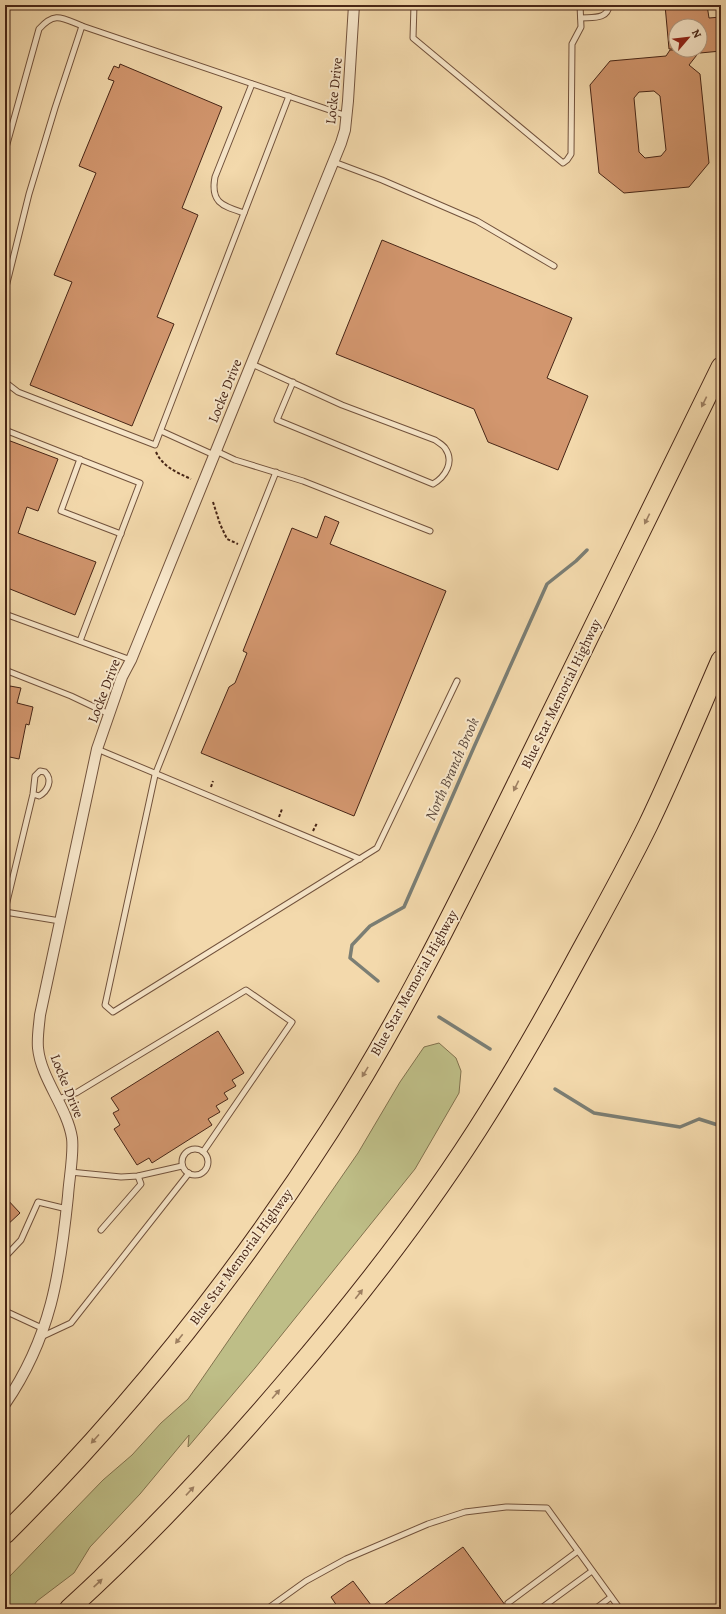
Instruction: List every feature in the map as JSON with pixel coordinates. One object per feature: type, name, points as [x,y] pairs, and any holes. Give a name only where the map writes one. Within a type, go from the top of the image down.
[{"type":"highway","name":"Blue Star Memorial Highway","points":[[5,1534],[103,1431],[198,1317],[298,1179],[347,1103],[401,1010],[473,873],[721,367]]},
{"type":"highway","points":[[69,1609],[153,1530],[267,1405],[371,1278],[458,1159],[488,1113],[525,1051],[624,872],[665,788],[721,660]]},
{"type":"street","name":"Locke Drive","points":[[5,1404],[22,1378],[43,1333],[54,1298],[59,1272],[67,1209],[72,1139],[66,1117],[42,1064],[38,1048],[40,1015],[97,749],[122,677],[131,660],[334,162],[345,130],[347,116],[354,5]]},
{"type":"lane","points":[[414,5],[413,38],[563,163],[571,154],[572,44],[581,27],[580,5]]},
{"type":"lane","points":[[581,18],[600,18],[609,10],[609,5]]},
{"type":"lane","points":[[5,151],[39,30],[47,20],[57,17],[347,116]]},
{"type":"lane","points":[[5,291],[30,194],[55,108],[82,26]]},
{"type":"lane","points":[[244,213],[219,202],[215,197],[213,188],[214,177],[252,84]]},
{"type":"lane","points":[[5,382],[18,392],[155,445],[290,96]]},
{"type":"lane","points":[[334,162],[382,180],[477,221],[554,266]]},
{"type":"lane","points":[[252,364],[293,382],[342,405],[435,440],[445,447],[448,454],[449,464],[446,473],[440,480],[433,484],[277,420],[293,382]]},
{"type":"lane","points":[[5,430],[140,483],[80,641]]},
{"type":"lane","points":[[161,431],[215,453],[276,472],[430,531]]},
{"type":"lane","points":[[80,459],[61,511],[121,534]]},
{"type":"lane","points":[[276,472],[155,775],[105,1005],[114,1012],[377,848],[457,681]]},
{"type":"lane","points":[[5,614],[131,660]]},
{"type":"lane","points":[[5,670],[71,696],[109,714]]},
{"type":"lane","points":[[97,749],[155,775],[360,858]]},
{"type":"lane","points":[[33,794],[39,796],[46,792],[49,785],[48,775],[45,772],[40,771],[35,776],[33,794],[5,911],[60,921]]},
{"type":"lane","points":[[58,1099],[76,1093],[246,990],[292,1022],[203,1152]]},
{"type":"lane","points":[[194,1149],[203,1152],[207,1160],[206,1168],[200,1174],[195,1175],[189,1173],[182,1166],[182,1160],[186,1152],[194,1149]]},
{"type":"lane","points":[[70,1172],[138,1176],[182,1166]]},
{"type":"lane","points":[[5,1311],[43,1333],[71,1323],[189,1173]]},
{"type":"lane","points":[[101,1230],[140,1184],[138,1176]]},
{"type":"lane","points":[[5,1257],[21,1240],[38,1202],[67,1209]]},
{"type":"lane","points":[[267,1609],[306,1581],[346,1559],[428,1524],[465,1512],[506,1507],[547,1508],[620,1609]]},
{"type":"lane","points":[[508,1603],[578,1552]]},
{"type":"lane","points":[[540,1609],[592,1571]]},
{"type":"lane","points":[[595,1609],[612,1597]]},
{"type":"path","points":[[155,445],[155,451],[160,461],[174,471],[191,479]]},
{"type":"path","points":[[213,502],[220,524],[227,539],[238,544]]},
{"type":"green space","points":[[439,1043],[456,1058],[461,1071],[459,1093],[415,1169],[255,1368],[188,1447],[189,1435],[140,1494],[90,1547],[74,1573],[37,1601],[31,1609],[5,1609],[5,1578],[9,1577],[103,1480],[132,1455],[161,1423],[188,1399],[358,1153],[400,1082],[424,1047]]},
{"type":"building","points":[[665,5],[707,5],[709,18],[721,17],[721,51],[708,52],[708,18],[668,18],[668,38]]},
{"type":"building","points":[[668,53],[668,58],[694,58],[689,65],[700,74],[709,163],[689,187],[624,193],[599,173],[590,85],[610,61],[666,56]],"holes":[[[654,91],[660,96],[666,150],[661,156],[645,158],[639,152],[634,98],[639,92]]]},
{"type":"building","points":[[120,64],[222,107],[182,208],[198,215],[157,317],[174,324],[132,426],[30,385],[72,282],[54,275],[96,173],[79,166],[114,81],[108,79],[114,66],[119,68]]},
{"type":"building","points":[[382,240],[572,318],[547,378],[588,396],[558,470],[488,442],[474,409],[336,354]]},
{"type":"building","points":[[5,439],[58,459],[38,511],[27,507],[18,533],[96,562],[75,615],[5,587]]},
{"type":"building","points":[[325,516],[339,522],[330,544],[446,591],[354,816],[201,753],[229,687],[235,683],[247,653],[243,651],[292,528],[317,538]]},
{"type":"building","points":[[10,686],[21,688],[17,703],[33,707],[29,725],[26,724],[19,759],[5,756],[5,700],[6,701]]},
{"type":"building","points":[[218,1031],[244,1073],[232,1080],[236,1086],[224,1093],[228,1099],[216,1106],[220,1112],[208,1119],[212,1125],[152,1163],[149,1158],[137,1165],[114,1129],[120,1125],[113,1113],[119,1110],[111,1098]]},
{"type":"building","points":[[5,1197],[20,1213],[5,1227]]},
{"type":"building","points":[[463,1547],[508,1609],[378,1609]]},
{"type":"building","points":[[353,1581],[374,1609],[339,1609],[331,1597]]},
{"type":"waterway","name":"North Branch Brook","points":[[378,981],[350,958],[352,945],[370,926],[404,907],[547,584],[576,561],[587,550]]},
{"type":"waterway","name":"North Branch Brook","points":[[439,1017],[490,1049]]},
{"type":"waterway","name":"North Branch Brook","points":[[555,1089],[594,1113],[680,1127],[699,1119],[721,1126]]}]
